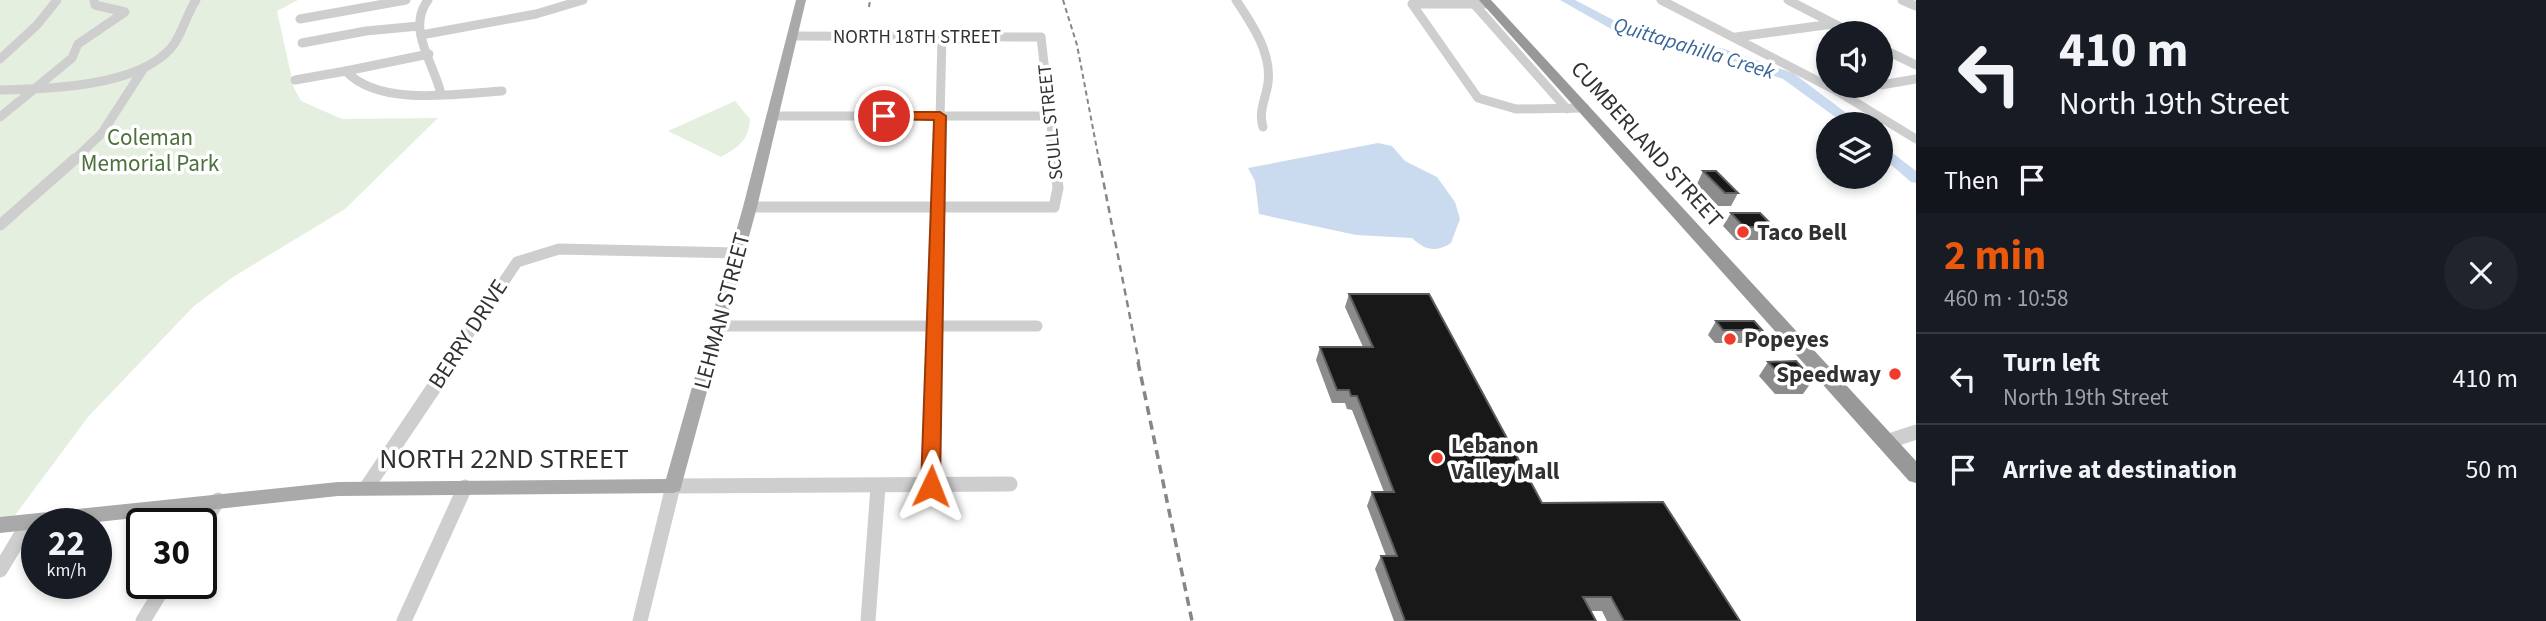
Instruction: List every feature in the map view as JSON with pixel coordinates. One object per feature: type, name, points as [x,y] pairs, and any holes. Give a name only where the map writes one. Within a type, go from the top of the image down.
[{"type":"highway","name":"CUMBERLAND STREET","points":[[1482,3],[1585,108],[1916,475]]},
{"type":"main road","name":"LEHMAN STREET","points":[[673,486],[750,206],[801,0]]},
{"type":"main road","name":"NORTH 22ND STREET","points":[[112,512],[367,487],[673,486]]},
{"type":"main road","name":"NORTH 22ND STREET","points":[[0,525],[21,523]]},
{"type":"street","points":[[0,59],[37,25],[57,0]]},
{"type":"street","points":[[0,225],[41,191],[102,133],[144,68],[171,47],[196,0]]},
{"type":"street","points":[[300,19],[362,5],[406,0]]},
{"type":"street","points":[[428,0],[420,9],[420,31],[441,94]]},
{"type":"street","points":[[522,15],[570,0]]},
{"type":"street","points":[[302,43],[366,31],[420,31],[557,9],[583,0]]},
{"type":"street","points":[[1236,0],[1263,43],[1269,71],[1269,91],[1259,118],[1263,127]]},
{"type":"street","points":[[1661,0],[1816,79]]},
{"type":"street","points":[[1788,0],[1827,21]]},
{"type":"street","points":[[1902,0],[1916,6]]},
{"type":"street","points":[[0,117],[72,58],[78,44],[125,12],[93,1]]},
{"type":"street","points":[[1567,109],[1482,3],[1412,4],[1478,98],[1492,106],[1567,109],[1585,108]]},
{"type":"street","points":[[1735,37],[1816,26]]},
{"type":"street","name":"NORTH 18TH STREET","points":[[792,36],[1041,37]]},
{"type":"street","points":[[931,486],[942,37]]},
{"type":"street","name":"SCULL STREET","points":[[1041,37],[1059,188],[1054,207]]},
{"type":"street","points":[[295,80],[429,54]]},
{"type":"street","points":[[1893,54],[1916,65]]},
{"type":"street","points":[[0,90],[32,89],[99,80],[144,68]]},
{"type":"street","points":[[346,71],[354,81],[384,92],[441,94],[502,91]]},
{"type":"street","points":[[1893,83],[1916,79]]},
{"type":"street","points":[[1850,98],[1916,139]]},
{"type":"street","points":[[771,116],[1051,116]]},
{"type":"street","points":[[750,206],[1054,207]]},
{"type":"street","name":"BERRY DRIVE","points":[[367,487],[517,262],[559,249],[737,253]]},
{"type":"street","points":[[716,326],[1037,326]]},
{"type":"street","points":[[1886,442],[1916,432]]},
{"type":"street","name":"NORTH 22ND STREET","points":[[673,486],[1010,484]]},
{"type":"street","name":"LEHMAN STREET","points":[[640,621],[673,486]]},
{"type":"street","points":[[868,621],[878,486]]},
{"type":"street","points":[[404,621],[465,487]]},
{"type":"street","points":[[213,508],[218,500]]},
{"type":"street","points":[[0,570],[21,535]]},
{"type":"street","points":[[143,621],[156,599]]},
{"type":"green space","name":"Coleman Memorial Park","points":[[0,0],[298,0],[277,11],[294,88],[301,101],[342,119],[438,118],[345,209],[233,277],[194,306],[88,417],[13,518],[0,519]]},
{"type":"green space","points":[[735,101],[750,119],[749,127],[745,138],[721,157],[668,131]]},
{"type":"water","points":[[1378,143],[1392,146],[1405,161],[1437,177],[1455,202],[1460,219],[1451,243],[1430,249],[1412,238],[1356,235],[1259,214],[1255,181],[1248,168]]},
{"type":"building","points":[[1703,171],[1716,171],[1738,193],[1725,193]]},
{"type":"building","points":[[1731,213],[1760,213],[1772,225],[1744,227]]},
{"type":"building","name":"Lebanon Valley Mall","points":[[1349,294],[1429,294],[1542,503],[1663,502],[1740,621],[1624,621],[1611,597],[1583,597],[1596,621],[1405,621],[1381,556],[1397,556],[1372,492],[1394,492],[1357,396],[1351,396],[1349,390],[1337,390],[1320,347],[1373,347]]},
{"type":"building","points":[[1716,321],[1754,321],[1762,330],[1723,330]]},
{"type":"building","points":[[1796,361],[1813,380],[1785,380],[1768,362]]},
{"type":"waterway","name":"Quittapahilla Creek","points":[[1566,0],[1617,27],[1720,52],[1788,76],[1838,112]]},
{"type":"waterway","name":"Quittapahilla Creek","points":[[1893,159],[1916,179]]},
{"type":"railway","points":[[869,7],[870,0]]},
{"type":"railway","points":[[1063,0],[1077,45],[1099,160]]},
{"type":"railway","points":[[1099,159],[1139,363]]},
{"type":"railway","points":[[1138,362],[1192,621]]},
{"type":"place","name":"Taco Bell","points":[[1743,232]]},
{"type":"place","name":"Popeyes","points":[[1730,339]]},
{"type":"place","name":"Speedway","points":[[1895,374]]},
{"type":"place","name":"Lebanon Valley Mall","points":[[1437,458]]},
{"type":"route","points":[[884,116],[940,116],[931,486]]}]
